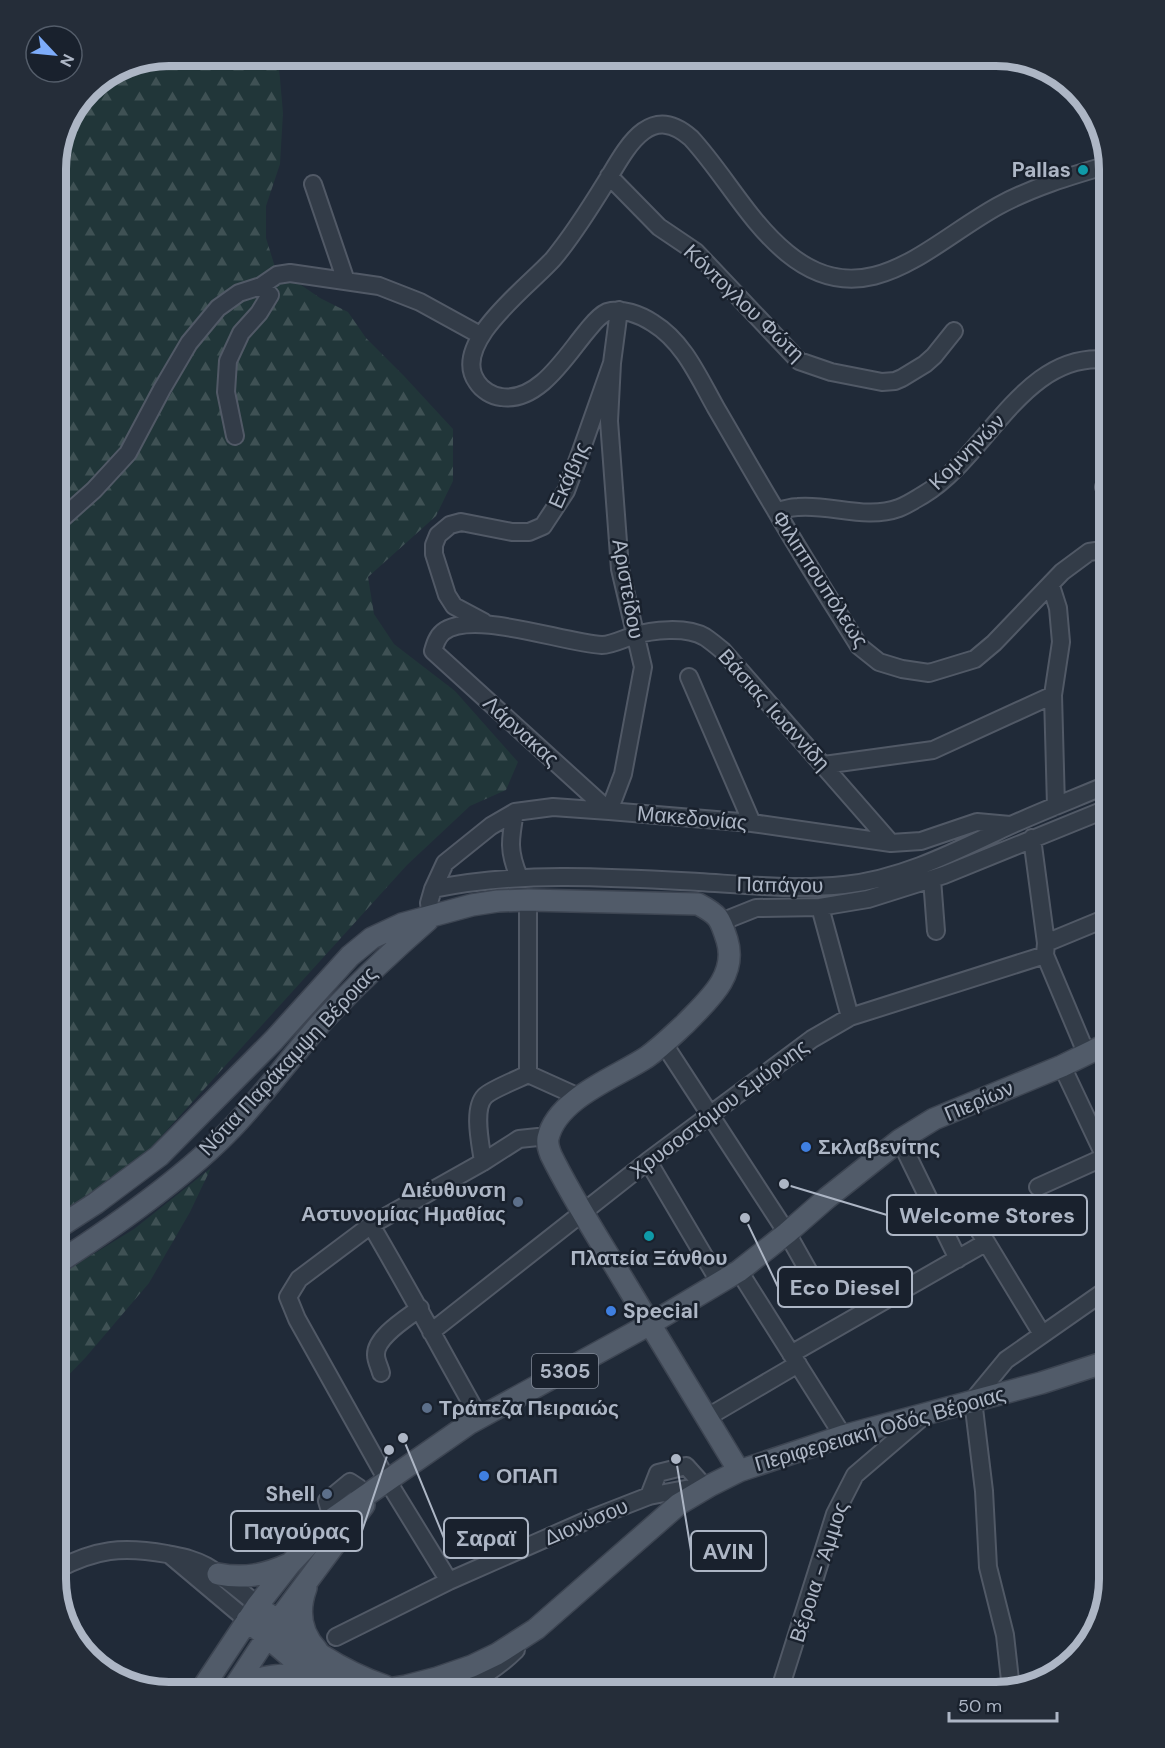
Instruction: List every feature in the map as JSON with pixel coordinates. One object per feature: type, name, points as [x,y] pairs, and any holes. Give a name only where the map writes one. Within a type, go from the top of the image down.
[{"type":"main road","name":"Νότια Παράκαμψη Βέροιας","points":[[66,1222],[159,1156],[273,1040],[350,956],[372,938],[402,924],[431,918],[472,905],[528,900],[698,903],[715,912],[721,922]]},
{"type":"main road","name":"Νότια Παράκαμψη Βέροιας","points":[[66,1258],[92,1241],[194,1164],[232,1128],[320,1025],[378,963],[431,918]]},
{"type":"main road","points":[[721,922],[730,951],[724,977],[709,1000],[664,1044],[634,1065],[579,1097],[562,1112],[547,1139],[550,1152],[583,1213],[739,1471]]},
{"type":"main road","name":"Πιερίων","points":[[252,1613],[290,1564],[332,1519],[375,1485],[479,1417],[650,1324],[739,1271],[900,1140],[934,1119],[1099,1049]]},
{"type":"main road","name":"Περιφερειακή Οδός Βέροιας","points":[[419,1682],[472,1666],[497,1654],[536,1629],[626,1552],[660,1519],[707,1485],[739,1471],[843,1436],[1041,1383],[1099,1365]]},
{"type":"main road","name":"Πιερίων","points":[[272,1629],[308,1583],[375,1485]]},
{"type":"main road","points":[[218,1574],[236,1577],[257,1576],[290,1564]]},
{"type":"main road","points":[[245,1682],[265,1677],[299,1674],[321,1668],[302,1624],[301,1604],[308,1583]]},
{"type":"main road","name":"Περιφερειακή Οδός Βέροιας","points":[[252,1613],[321,1668],[333,1682]]},
{"type":"main road","name":"5305","points":[[207,1682],[252,1613]]},
{"type":"main road","name":"5305","points":[[238,1682],[272,1629]]},
{"type":"street","points":[[619,310],[609,312],[594,322],[546,380],[531,390],[504,398],[486,392],[477,382],[472,365],[480,335],[497,314],[553,259],[638,134],[653,125],[674,127],[685,132],[699,146],[767,236],[788,254],[805,265],[832,277],[853,280],[872,278],[890,272],[997,207],[1033,189],[1099,168]]},
{"type":"street","name":"Κόντογλου Φώτη","points":[[609,176],[659,227],[696,252],[799,361],[831,372],[882,382],[895,381],[925,364],[954,331]]},
{"type":"street","points":[[313,184],[346,280]]},
{"type":"street","points":[[66,516],[94,490],[128,453],[189,343],[218,308],[238,293],[261,286],[278,275],[290,273],[379,286],[420,302],[480,335]]},
{"type":"street","points":[[235,436],[226,392],[228,361],[241,333],[259,313],[270,295],[261,286]]},
{"type":"street","name":"Εκάβης","points":[[486,623],[454,606],[447,595],[434,554],[434,545],[438,535],[450,525],[461,522],[512,532],[529,532],[543,526],[566,491],[612,363],[619,310]]},
{"type":"street","name":"Φιλιππουπόλεως","points":[[619,310],[654,323],[683,350],[776,511],[859,646],[879,662],[902,669],[929,673],[975,659],[994,643],[1062,572],[1089,552],[1099,551]]},
{"type":"street","name":"Κομνηνών","points":[[776,511],[799,507],[846,512],[874,512],[898,508],[926,494],[954,471],[1029,388],[1058,367],[1087,359],[1099,360]]},
{"type":"street","name":"Αριστείδου","points":[[609,811],[623,774],[643,667],[620,570],[609,421],[612,363]]},
{"type":"street","points":[[1051,586],[1058,608],[1060,642],[1053,695],[1056,806]]},
{"type":"street","name":"Βάσιας Ιωαννίδη","points":[[433,651],[436,640],[443,632],[462,623],[486,623],[604,645],[659,630],[703,636],[723,651],[891,843]]},
{"type":"street","name":"Λάρνακας","points":[[433,651],[609,811]]},
{"type":"street","points":[[688,677],[752,823]]},
{"type":"street","points":[[824,765],[933,750],[1053,695]]},
{"type":"street","name":"Παπάγου","points":[[433,889],[462,883],[519,878],[683,881],[788,888],[844,885],[892,876],[971,845],[1011,825],[1099,788]]},
{"type":"street","name":"Μακεδονίας","points":[[431,918],[429,903],[442,869],[455,854],[490,826],[515,812],[553,807],[609,811],[752,823],[891,843],[921,841],[977,822],[1011,825]]},
{"type":"street","points":[[515,812],[511,857],[519,878]]},
{"type":"street","name":"Παπάγου","points":[[721,922],[756,908],[820,908],[868,899],[932,879],[1099,812]]},
{"type":"street","points":[[1032,838],[1046,949],[1087,1055]]},
{"type":"street","points":[[932,879],[936,931]]},
{"type":"street","points":[[528,900],[528,1074]]},
{"type":"street","points":[[820,908],[850,1017]]},
{"type":"street","name":"Χρυσοστόμου Σμύρνης","points":[[431,1332],[648,1161],[812,1039],[850,1017],[1046,949],[1099,922]]},
{"type":"street","points":[[664,1044],[787,1233],[818,1288]]},
{"type":"street","points":[[1062,1066],[1099,1140]]},
{"type":"street","points":[[528,1074],[579,1097]]},
{"type":"street","points":[[483,1162],[478,1124],[479,1109],[484,1096],[528,1074]]},
{"type":"street","points":[[449,1581],[375,1485],[288,1297],[299,1279],[371,1225],[519,1139],[538,1137],[547,1139]]},
{"type":"street","points":[[900,1140],[958,1259]]},
{"type":"street","points":[[1038,1187],[1099,1160]]},
{"type":"street","points":[[648,1161],[720,1283]]},
{"type":"street","points":[[371,1225],[420,1308],[479,1417]]},
{"type":"street","points":[[977,1227],[1042,1334]]},
{"type":"street","points":[[706,1418],[794,1359],[985,1243]]},
{"type":"street","points":[[739,1271],[843,1436]]},
{"type":"street","points":[[1010,1681],[1005,1635],[988,1567],[984,1491],[973,1400],[1006,1360],[1099,1295]]},
{"type":"street","points":[[381,1373],[375,1356],[377,1346],[382,1339],[420,1308]]},
{"type":"street","name":"Βέροια - Άμμος","points":[[782,1682],[835,1514],[844,1494],[855,1475],[926,1414]]},
{"type":"street","points":[[330,1511],[327,1501],[350,1482],[375,1485]]},
{"type":"street","name":"Διονύσου","points":[[336,1637],[449,1581],[590,1519],[649,1496],[707,1485]]},
{"type":"street","points":[[66,1566],[92,1554],[118,1549],[190,1559],[218,1574],[252,1613]]},
{"type":"street","points":[[171,1555],[252,1613]]},
{"type":"street","points":[[473,1682],[506,1660],[536,1629]]},
{"type":"green space","points":[[169,66],[279,66],[283,113],[280,164],[266,206],[266,238],[275,267],[320,298],[348,312],[366,338],[453,429],[453,481],[436,516],[368,577],[374,614],[394,644],[455,691],[518,762],[506,790],[470,806],[407,865],[139,1161],[66,1210],[66,163],[77,124],[87,106],[112,83],[130,74],[149,68]]},
{"type":"green space","points":[[211,1168],[190,1212],[149,1283],[66,1378],[66,1271],[134,1229]]},
{"type":"place","name":"Pallas","points":[[1083,170]]},
{"type":"place","name":"Σκλαβενίτης","points":[[806,1147]]},
{"type":"place","name":"Welcome Stores","points":[[784,1184]]},
{"type":"place","name":"Διέυθυνση Αστυνομίας Ημαθίας","points":[[518,1202]]},
{"type":"place","name":"Eco Diesel","points":[[745,1218]]},
{"type":"place","name":"Πλατεία Ξάνθου","points":[[649,1236]]},
{"type":"place","name":"Special","points":[[611,1311]]},
{"type":"place","name":"Τράπεζα Πειραιώς","points":[[427,1408]]},
{"type":"place","name":"Σαραϊ","points":[[403,1438]]},
{"type":"place","name":"Παγούρας","points":[[389,1450]]},
{"type":"place","name":"AVIN","points":[[676,1459]]},
{"type":"place","name":"ΟΠΑΠ","points":[[484,1476]]},
{"type":"place","name":"Shell","points":[[327,1494]]}]
